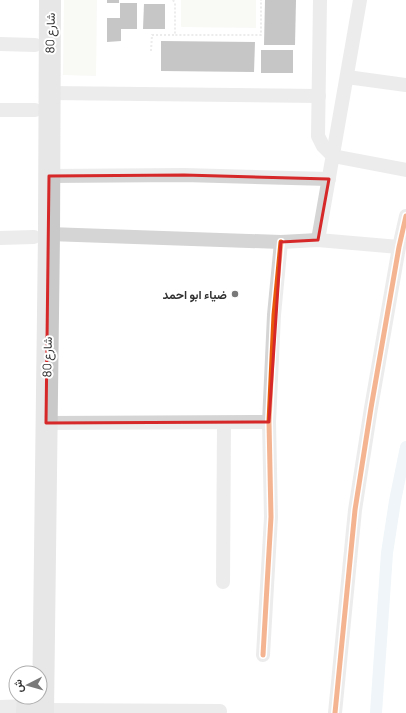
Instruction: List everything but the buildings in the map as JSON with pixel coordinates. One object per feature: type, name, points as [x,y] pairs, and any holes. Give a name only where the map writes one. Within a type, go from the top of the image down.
[{"type":"main road","name":"شارع 80","points":[[34,708],[46,423],[41,236],[34,110],[36,0]]},
{"type":"main road","name":"شارع 80","points":[[28,665],[41,236],[49,176],[50,0]]},
{"type":"street","points":[[320,0],[318,136],[323,146],[333,156],[406,170]]},
{"type":"street","points":[[318,240],[360,0]]},
{"type":"street","points":[[0,44],[35,45]]},
{"type":"street","points":[[347,77],[406,85]]},
{"type":"street","points":[[50,93],[319,96]]},
{"type":"street","points":[[0,110],[34,110]]},
{"type":"street","points":[[49,176],[184,175],[329,179]]},
{"type":"street","points":[[335,713],[355,510],[371,408],[399,247],[406,216]]},
{"type":"street","points":[[0,238],[41,236],[281,242],[318,240],[399,247]]},
{"type":"street","points":[[263,655],[271,517],[269,422],[274,315],[281,242]]},
{"type":"street","points":[[46,423],[269,422]]},
{"type":"street","points":[[223,582],[224,423]]},
{"type":"street","points":[[0,707],[220,711]]},
{"type":"path","points":[[173,0],[175,3],[174,35]]},
{"type":"path","points":[[151,52],[152,35],[261,35],[261,0]]},
{"type":"highlighted area","points":[[184,175],[329,179],[318,240],[281,242],[269,422],[46,423],[49,176]]},
{"type":"shaded area","points":[[64,0],[97,0],[96,76],[63,75]]},
{"type":"shaded area","points":[[181,0],[256,0],[256,28],[181,27]]},
{"type":"waterway","points":[[376,713],[387,553],[395,501],[406,447]]},
{"type":"cycle path","points":[[335,713],[355,510],[371,408],[399,247],[406,216]]},
{"type":"cycle path","points":[[263,655],[271,517],[269,422],[274,315],[281,242]]},
{"type":"place","name":"ضياء ابو احمد","points":[[235,294]]}]
